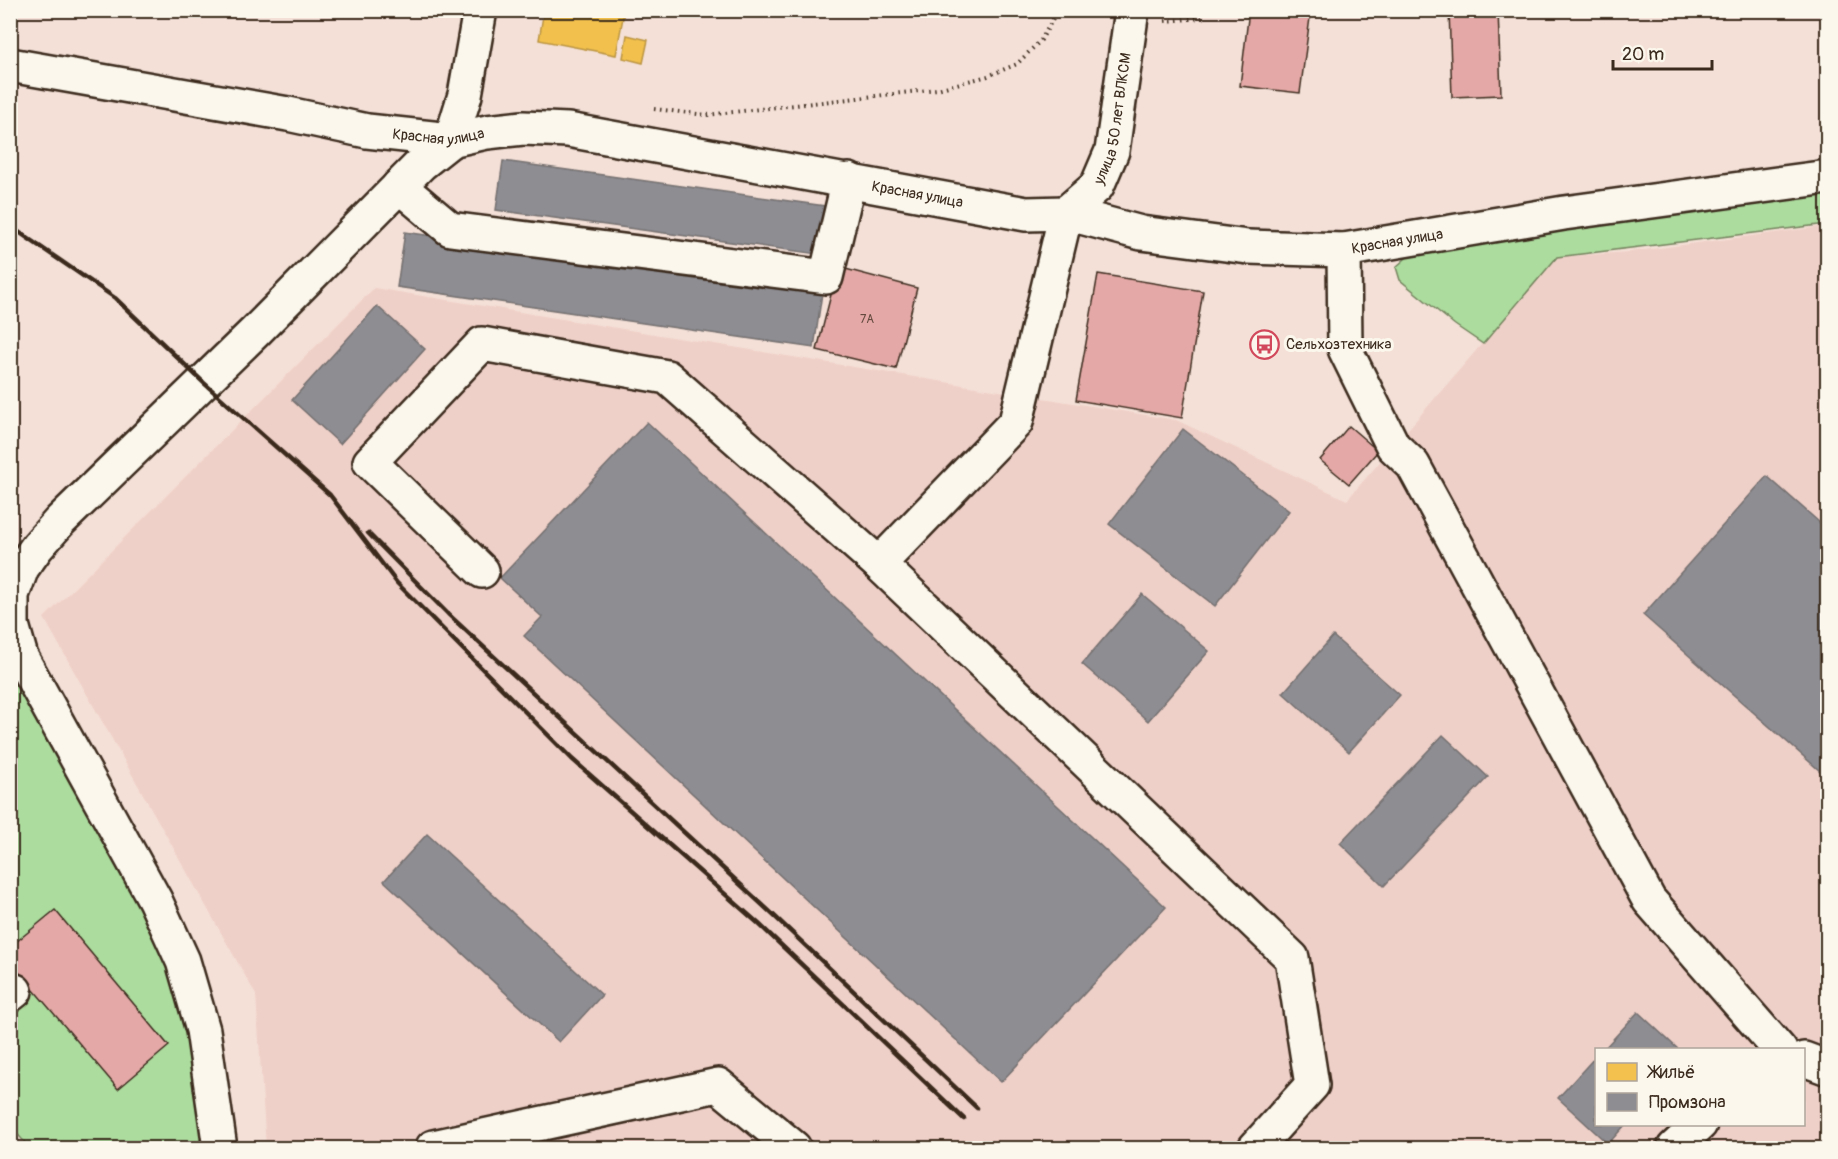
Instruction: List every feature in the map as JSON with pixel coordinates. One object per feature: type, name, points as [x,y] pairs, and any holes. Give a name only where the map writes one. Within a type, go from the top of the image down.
[{"type":"street","points":[[220,1149],[203,1030],[183,961],[155,900],[21,657],[12,625],[12,596],[16,569],[60,521],[213,374],[422,163],[451,140],[465,95],[480,10]]},
{"type":"street","name":"улица 50 лет ВЛКСМ","points":[[1066,213],[1097,186],[1112,151],[1132,10]]},
{"type":"street","name":"Красная улица","points":[[10,65],[288,114],[367,131],[451,140],[487,132],[523,128],[568,130],[1026,214],[1066,213],[1141,233],[1248,247],[1344,250],[1564,213],[1827,177]]},
{"type":"street","points":[[399,186],[450,229],[826,277],[849,180]]},
{"type":"street","points":[[879,564],[1016,422],[1066,213]]},
{"type":"street","points":[[1344,250],[1345,349],[1393,446],[1413,465],[1649,900],[1778,1048]]},
{"type":"street","points":[[482,571],[370,462],[482,344],[667,377],[879,564],[1292,958],[1312,1085],[1255,1149]]},
{"type":"street","points":[[1805,1060],[1827,1068]]},
{"type":"street","points":[[433,1147],[718,1085],[794,1149]]},
{"type":"street","points":[[1674,1149],[1699,1126]]},
{"type":"path","points":[[651,109],[707,116],[937,89],[988,76],[1017,64],[1041,40],[1058,10]]},
{"type":"shaded area","points":[[1827,226],[1827,1148],[266,1148],[256,995],[44,618],[374,288],[1176,420],[1347,500],[1557,257],[1629,252]]},
{"type":"green space","points":[[1827,191],[1827,224],[1557,257],[1483,344],[1455,325],[1400,280],[1396,267],[1413,252]]},
{"type":"green space","points":[[10,673],[174,971],[201,1097],[200,1148],[30,1148],[11,1127]]},
{"type":"building: Жильё","points":[[544,10],[584,14],[584,10],[624,12],[616,55],[539,40]]},
{"type":"building: Жильё","points":[[627,35],[648,40],[643,63],[623,58]]},
{"type":"building: Промзона","points":[[503,161],[825,206],[818,254],[496,210]]},
{"type":"building: Промзона","points":[[405,232],[822,293],[814,348],[397,287]]},
{"type":"building: Промзона","points":[[377,306],[425,349],[340,444],[292,400]]},
{"type":"building: Промзона","points":[[647,422],[1166,907],[1001,1082],[524,636],[542,617],[500,578]]},
{"type":"building: Промзона","points":[[1183,429],[1289,511],[1215,606],[1109,524]]},
{"type":"building: Промзона","points":[[1767,476],[1828,530],[1828,778],[1643,615]]},
{"type":"building: Промзона","points":[[1142,594],[1209,651],[1148,721],[1082,664]]},
{"type":"building: Промзона","points":[[1333,636],[1400,695],[1349,752],[1283,693]]},
{"type":"building: Промзона","points":[[1443,735],[1488,777],[1384,886],[1340,843]]},
{"type":"building: Промзона","points":[[427,834],[602,995],[559,1042],[384,881]]},
{"type":"building: Промзона","points":[[1638,1012],[1677,1048],[1605,1048]]},
{"type":"building: Промзона","points":[[1595,1057],[1595,1126],[1624,1126],[1608,1144],[1558,1098]]},
{"type":"building: Прочее","points":[[1249,10],[1311,10],[1300,93],[1240,86]]},
{"type":"building: Прочее","points":[[1449,10],[1498,10],[1501,95],[1452,97]]},
{"type":"building: Прочее","points":[[838,267],[917,288],[896,369],[817,350]]},
{"type":"building: Прочее","points":[[1098,274],[1203,291],[1182,418],[1076,400]]},
{"type":"building: Прочее","points":[[1349,426],[1378,451],[1349,484],[1320,460]]},
{"type":"building: Прочее","points":[[55,910],[169,1046],[118,1089],[10,962],[10,947]]},
{"type":"railway","points":[[10,226],[115,298],[204,383],[330,495],[397,583],[572,759],[759,924],[964,1119]]},
{"type":"railway","points":[[368,533],[448,614],[768,910],[977,1108]]},
{"type":"place","name":"Сельхозтехника","points":[[1265,344]]}]
